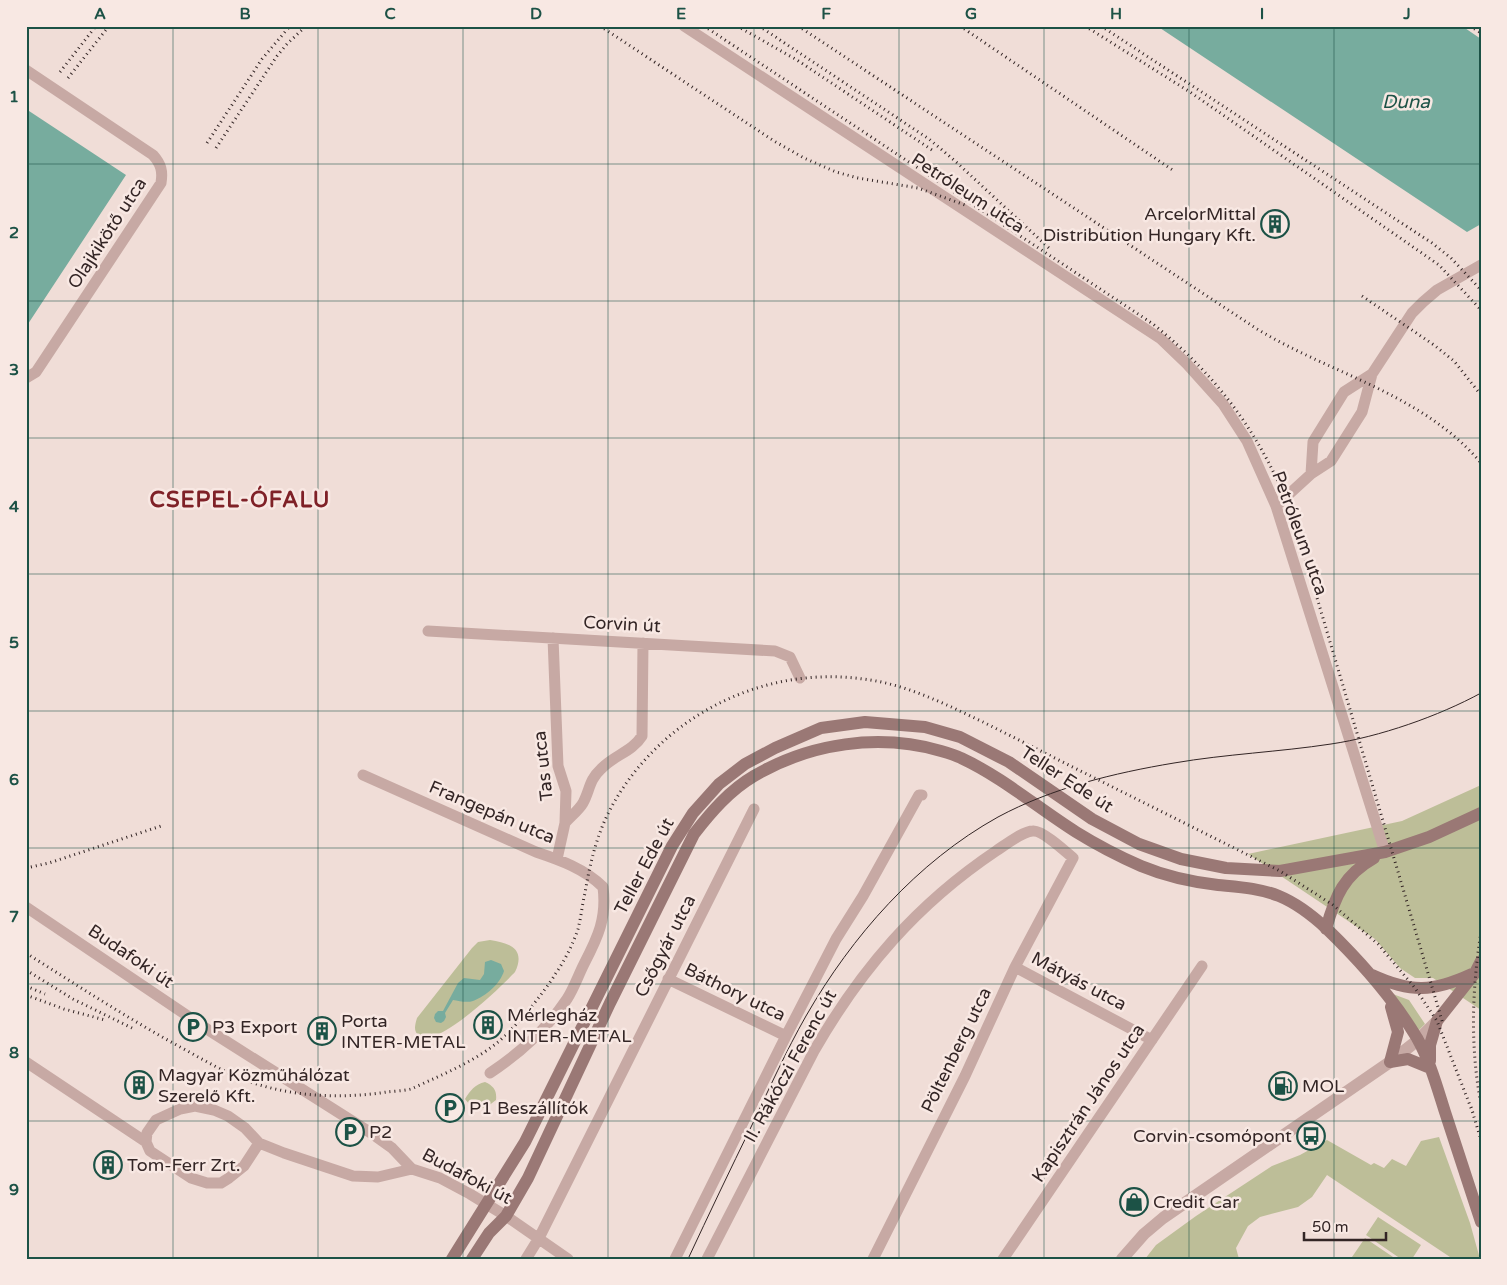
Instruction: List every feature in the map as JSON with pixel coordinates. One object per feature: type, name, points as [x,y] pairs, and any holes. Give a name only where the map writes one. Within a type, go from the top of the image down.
[{"type":"main road","name":"Teller Ede út","points":[[452,1259],[525,1142],[672,846],[693,813],[719,784],[745,764],[775,748],[821,728],[865,722],[925,727],[960,737],[1010,762],[1092,818],[1139,844],[1181,859],[1226,868],[1280,871],[1385,852]]},
{"type":"main road","name":"Teller Ede út","points":[[472,1259],[489,1233],[506,1216],[528,1178],[610,1003],[694,834],[709,814],[726,797],[752,776],[791,757],[855,742],[890,742],[924,746],[960,757],[998,779],[1102,848],[1144,867],[1175,877],[1217,885],[1246,887],[1278,896],[1307,913],[1326,929]]},
{"type":"main road","points":[[1481,813],[1429,837],[1385,852],[1362,864],[1350,876],[1333,905],[1326,929],[1368,972],[1418,1040],[1430,1068],[1481,1222]]},
{"type":"main road","points":[[1368,972],[1402,987],[1432,988],[1456,981],[1478,967]]},
{"type":"main road","points":[[1430,1068],[1430,1045],[1437,1021],[1478,967]]},
{"type":"main road","points":[[1385,993],[1398,1032],[1390,1062],[1408,1059],[1430,1068]]},
{"type":"street","name":"Petróleum utca","points":[[684,26],[1161,339],[1187,364],[1223,404],[1247,442],[1276,506],[1385,852]]},
{"type":"street","name":"Olajkikötő utca","points":[[26,70],[153,155],[161,164],[163,174],[161,184],[42,364],[36,372],[26,378]]},
{"type":"street","points":[[1276,506],[1311,474],[1330,461],[1362,412],[1372,374],[1412,313],[1422,302],[1454,280],[1481,265]]},
{"type":"street","points":[[1311,474],[1313,442],[1344,392],[1372,374]]},
{"type":"street","name":"Corvin út","points":[[428,631],[775,651],[790,657],[800,678]]},
{"type":"street","name":"Tas utca","points":[[553,638],[558,766],[566,791],[565,823],[557,859]]},
{"type":"street","points":[[565,823],[583,803],[590,782],[599,770],[613,757],[630,750],[638,744],[642,736],[643,643]]},
{"type":"street","name":"Frangepán utca","points":[[363,775],[536,852],[557,859],[588,875],[603,887],[605,904],[596,940],[568,997],[554,1017],[535,1038],[490,1074]]},
{"type":"street","name":"II. Rákóczi Ferenc út","points":[[675,1259],[836,939],[863,896],[919,795],[922,795]]},
{"type":"street","name":"Csőgyár utca","points":[[526,1259],[539,1238],[754,809]]},
{"type":"street","name":"II. Rákóczi Ferenc út","points":[[707,1259],[830,1023],[872,963],[894,938],[958,879],[1002,847],[1031,830],[1038,831],[1073,858]]},
{"type":"street","name":"Pöltenberg utca","points":[[873,1259],[965,1076],[1015,967],[1073,858]]},
{"type":"street","name":"Budafoki út","points":[[26,907],[210,1031],[371,1133],[392,1148],[412,1169],[440,1178],[487,1205],[568,1259]]},
{"type":"street","name":"Kapisztrán János utca","points":[[1003,1259],[1202,966]]},
{"type":"street","name":"Mátyás utca","points":[[1015,967],[1152,1040]]},
{"type":"street","name":"Báthory utca","points":[[668,979],[786,1036]]},
{"type":"street","points":[[1122,1259],[1144,1234],[1163,1218],[1390,1062],[1418,1040],[1437,1021]]},
{"type":"street","points":[[26,1062],[146,1142],[150,1150],[191,1178],[207,1183],[221,1183],[244,1166],[260,1143]]},
{"type":"street","points":[[146,1142],[149,1128],[156,1120],[180,1109],[195,1106],[214,1110],[228,1116],[246,1128],[260,1143],[353,1176],[378,1176],[412,1169]]},
{"type":"green space","points":[[1481,785],[1481,1010],[1433,978],[1415,978],[1400,968],[1375,939],[1248,854],[1402,821]]},
{"type":"green space","points":[[490,940],[510,945],[514,949],[519,958],[515,972],[497,990],[453,1026],[427,1038],[419,1036],[415,1030],[417,1018],[472,948],[478,942]]},
{"type":"green space","points":[[1390,993],[1409,1000],[1425,1024],[1416,1033]]},
{"type":"green space","points":[[485,1082],[494,1089],[496,1100],[484,1108],[476,1108],[465,1099],[476,1086]]},
{"type":"green space","points":[[1439,1137],[1470,1223],[1480,1259],[1453,1259],[1327,1175],[1312,1197],[1298,1207],[1260,1217],[1248,1226],[1236,1248],[1239,1259],[1145,1259],[1156,1245],[1272,1166],[1300,1155],[1327,1140],[1371,1165],[1374,1163],[1384,1168],[1392,1159],[1406,1166],[1421,1141]]},
{"type":"green space","points":[[1378,1217],[1421,1245],[1412,1259],[1401,1259],[1366,1235]]},
{"type":"green space","points":[[1365,1238],[1396,1259],[1355,1259],[1352,1257]]},
{"type":"water","name":"Duna","points":[[1157,26],[1462,26],[1481,39],[1481,224],[1467,232]]},
{"type":"water","points":[[26,109],[126,175],[26,327]]},
{"type":"water","points":[[491,960],[501,964],[504,971],[496,985],[483,996],[473,1001],[453,1000],[445,1013],[444,1021],[441,1023],[436,1022],[435,1014],[438,1011],[443,1011],[458,983],[464,978],[480,980],[484,974],[485,962]]},
{"type":"tram line","points":[[688,1259],[785,1056],[824,986],[844,957],[889,903],[940,856],[968,835],[1019,807],[1084,783],[1174,763],[1350,741],[1388,731],[1428,717],[1481,693]]},
{"type":"railway","points":[[60,72],[96,26]]},
{"type":"railway","points":[[68,78],[109,26]]},
{"type":"railway","points":[[207,143],[262,59],[290,26]]},
{"type":"railway","points":[[216,148],[277,56],[306,26]]},
{"type":"railway","points":[[600,26],[774,141],[804,158],[836,172],[858,178],[918,188],[965,205]]},
{"type":"railway","points":[[704,26],[1153,324],[1199,366],[1237,412],[1269,463],[1294,520],[1443,1024]]},
{"type":"railway","points":[[737,26],[797,60],[935,152]]},
{"type":"railway","points":[[759,26],[929,139],[1050,249]]},
{"type":"railway","points":[[798,26],[1257,329],[1285,345],[1375,387],[1432,419],[1458,439],[1481,463]]},
{"type":"railway","points":[[960,26],[1174,171]]},
{"type":"railway","points":[[1085,26],[1190,92],[1439,265],[1481,310]]},
{"type":"railway","points":[[1101,26],[1432,243],[1451,258],[1481,290]]},
{"type":"railway","points":[[1470,26],[1481,33]]},
{"type":"railway","points":[[1362,296],[1434,345],[1454,361],[1481,395]]},
{"type":"railway","points":[[26,953],[162,1037],[239,1078],[282,1090],[317,1095],[370,1094],[411,1089],[458,1067],[497,1043],[529,1010],[544,991],[563,963],[576,935],[592,859],[598,837],[607,816],[633,774],[658,747],[686,723],[718,704],[752,690],[788,680],[825,677],[863,679],[910,690],[983,722],[1280,871],[1333,905],[1378,944],[1415,988],[1437,1021],[1473,1113]]},
{"type":"railway","points":[[26,868],[49,863],[164,825]]},
{"type":"railway","points":[[1481,932],[1473,1018],[1477,1083],[1481,1104]]},
{"type":"railway","points":[[26,970],[73,999],[134,1029]]},
{"type":"railway","points":[[26,986],[45,994]]},
{"type":"railway","points":[[26,995],[64,1009],[105,1020]]},
{"type":"railway","points":[[1471,1107],[1481,1140]]},
{"type":"place","name":"ArcelorMittal Distribution Hungary Kft.","points":[[1275,224]]},
{"type":"place","name":"Mérlegház INTER-METAL","points":[[488,1025]]},
{"type":"place","name":"P3 Export","points":[[193,1027]]},
{"type":"place","name":"Porta INTER-METAL","points":[[322,1031]]},
{"type":"place","name":"Magyar Közműhálózat Szerelő Kft.","points":[[139,1085]]},
{"type":"place","name":"MOL","points":[[1283,1086]]},
{"type":"place","name":"P1 Beszállítók","points":[[450,1108]]},
{"type":"place","name":"P2","points":[[350,1132]]},
{"type":"place","name":"Corvin-csomópont","points":[[1311,1136]]},
{"type":"place","name":"Tom-Ferr Zrt.","points":[[108,1165]]},
{"type":"place","name":"Credit Car","points":[[1134,1202]]},
{"type":"district","name":"CSEPEL-ÓFALU","points":[[240,500]]}]
